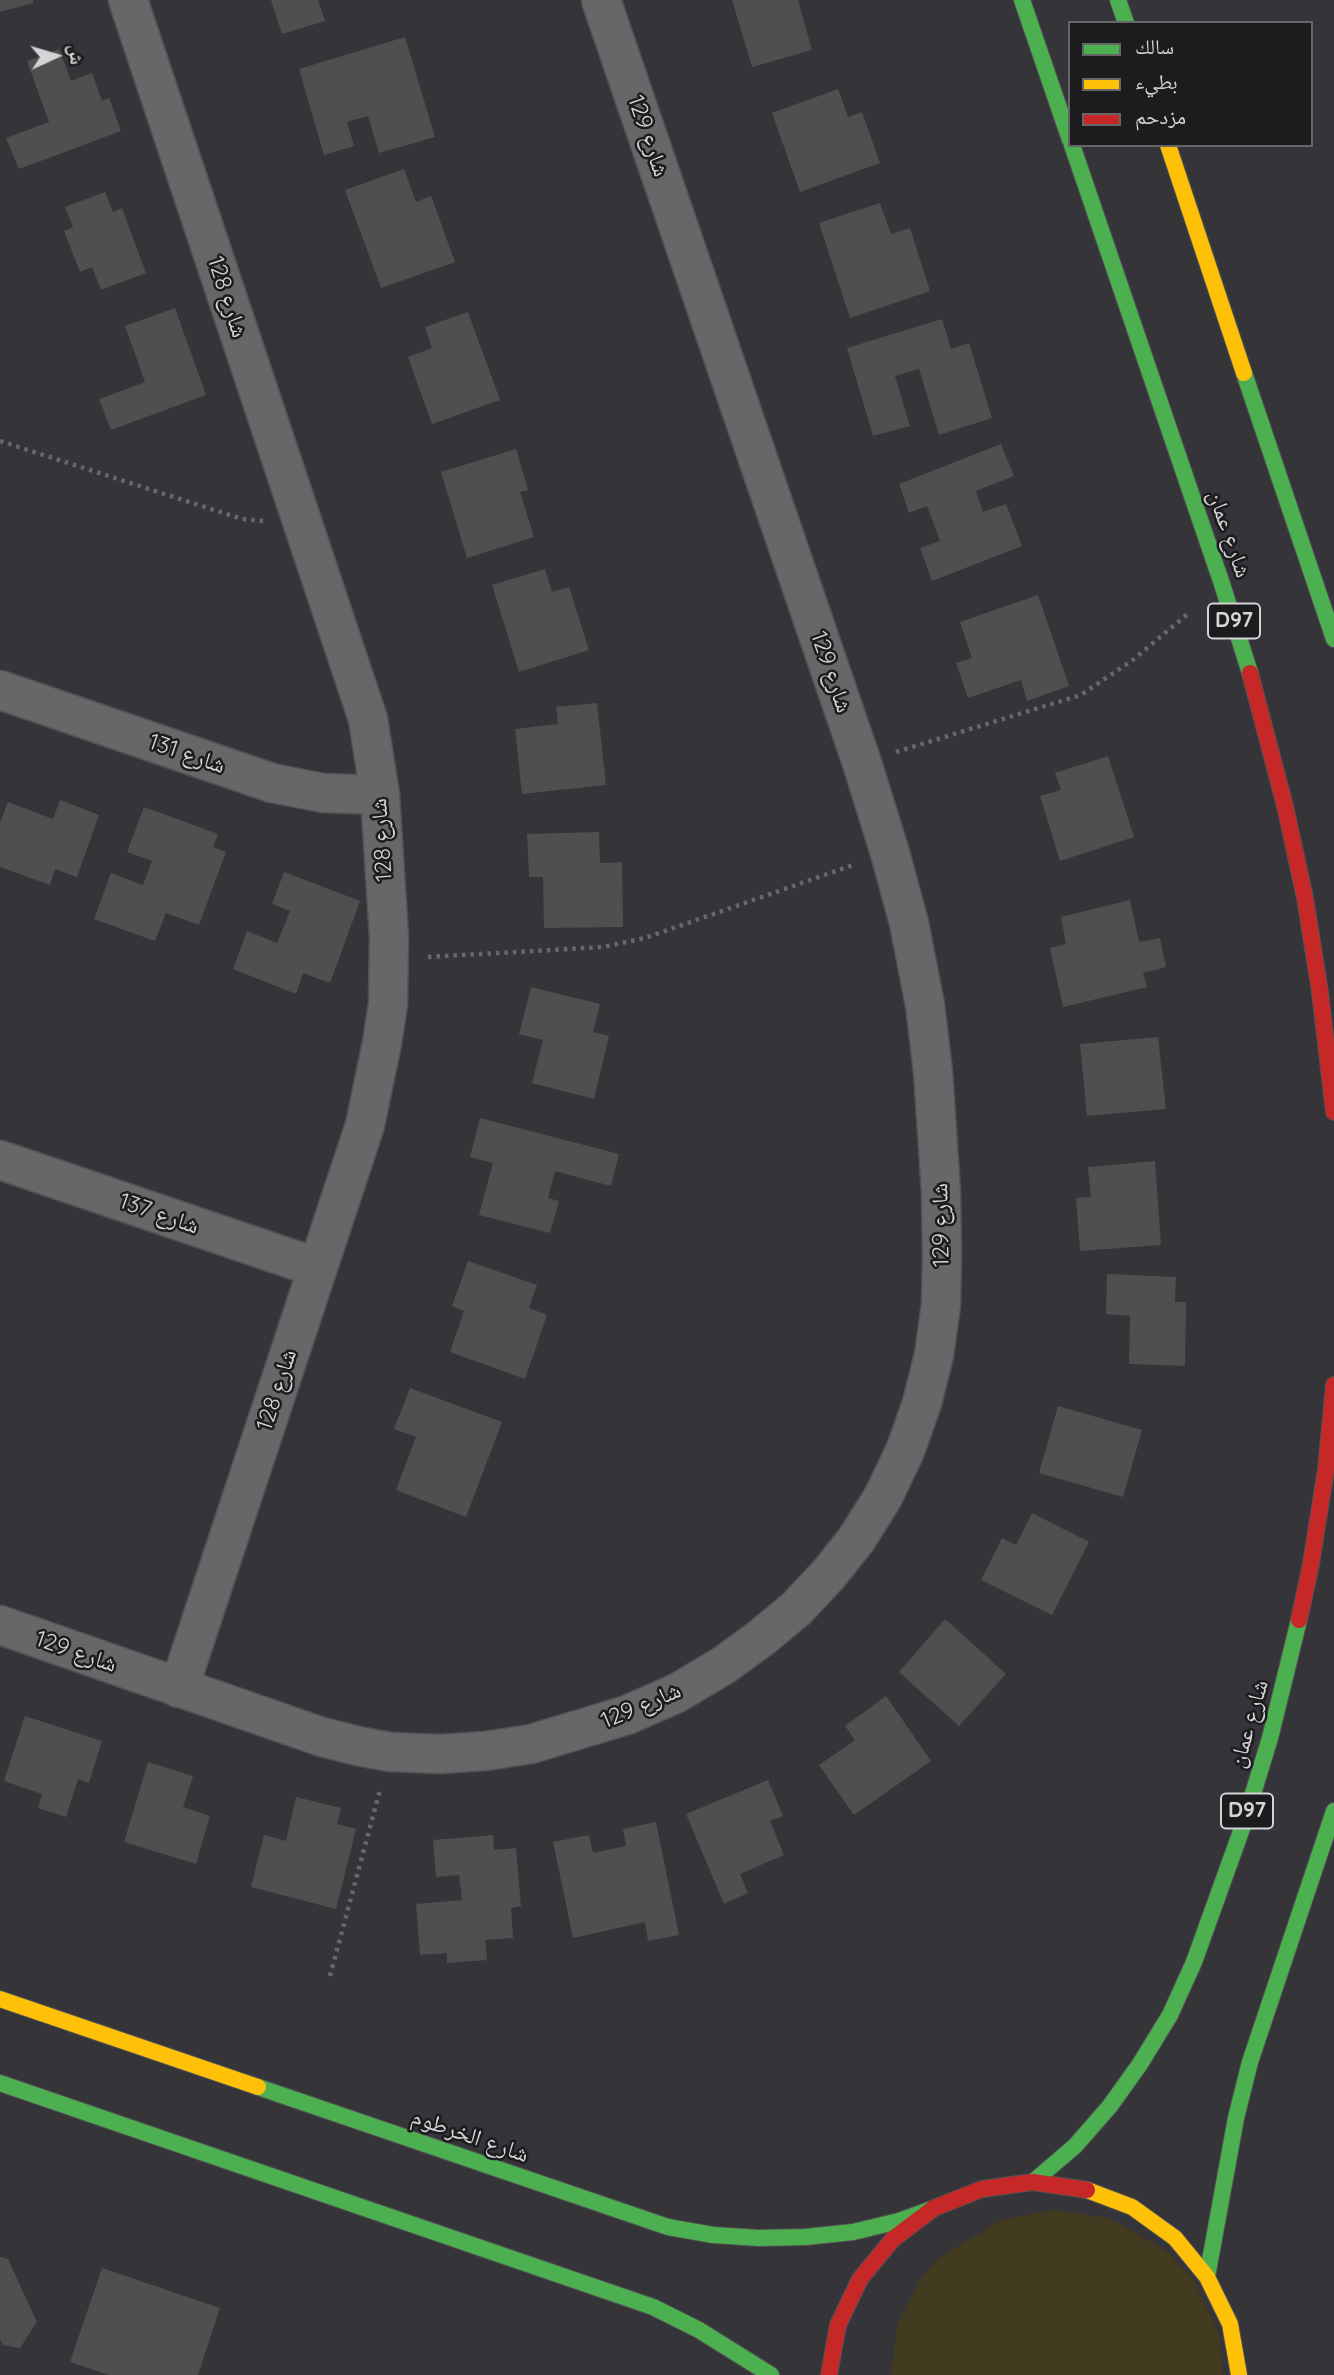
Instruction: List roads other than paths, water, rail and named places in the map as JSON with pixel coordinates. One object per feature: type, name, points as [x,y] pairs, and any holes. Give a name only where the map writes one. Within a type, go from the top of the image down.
[{"type":"main road","points":[[1022,0],[1068,134]]},
{"type":"main road","points":[[1118,0],[1125,21]]},
{"type":"main road","name":"شارع عمان","points":[[1073,147],[1222,584],[1260,705],[1297,859],[1320,992],[1334,1112]]},
{"type":"main road","points":[[1169,147],[1334,639]]},
{"type":"main road","name":"شارع عمان","points":[[1033,2182],[1075,2146],[1118,2096],[1170,2015],[1194,1962],[1247,1811],[1270,1738],[1292,1651],[1311,1564],[1334,1385]]},
{"type":"main road","points":[[1208,2277],[1234,2129],[1250,2062],[1334,1811]]},
{"type":"main road","name":"شارع الخرطوم","points":[[0,1998],[668,2227],[713,2235],[804,2237],[900,2221],[934,2208]]},
{"type":"main road","points":[[0,2083],[653,2307],[699,2330],[771,2375]]},
{"type":"main road","points":[[829,2375],[838,2325],[860,2278],[893,2239],[934,2208],[982,2189],[1033,2182],[1084,2189],[1132,2207],[1175,2238],[1208,2277],[1230,2324],[1239,2375]]},
{"type":"street","name":"شارع 128","points":[[128,0],[368,719],[380,795],[390,959],[388,1004],[365,1125],[179,1688]]},
{"type":"street","name":"شارع 129","points":[[0,1625],[322,1737],[390,1752],[451,1753],[531,1744],[627,1715],[677,1693],[724,1665],[761,1638],[796,1609],[856,1540],[883,1497],[905,1451],[922,1403],[934,1355],[941,1305],[942,1255],[938,1131],[925,1006],[909,923],[862,763],[601,0]]},
{"type":"street","name":"شارع 131","points":[[0,690],[272,783],[323,793],[380,795]]},
{"type":"street","name":"شارع 137","points":[[0,1160],[318,1268]]}]
